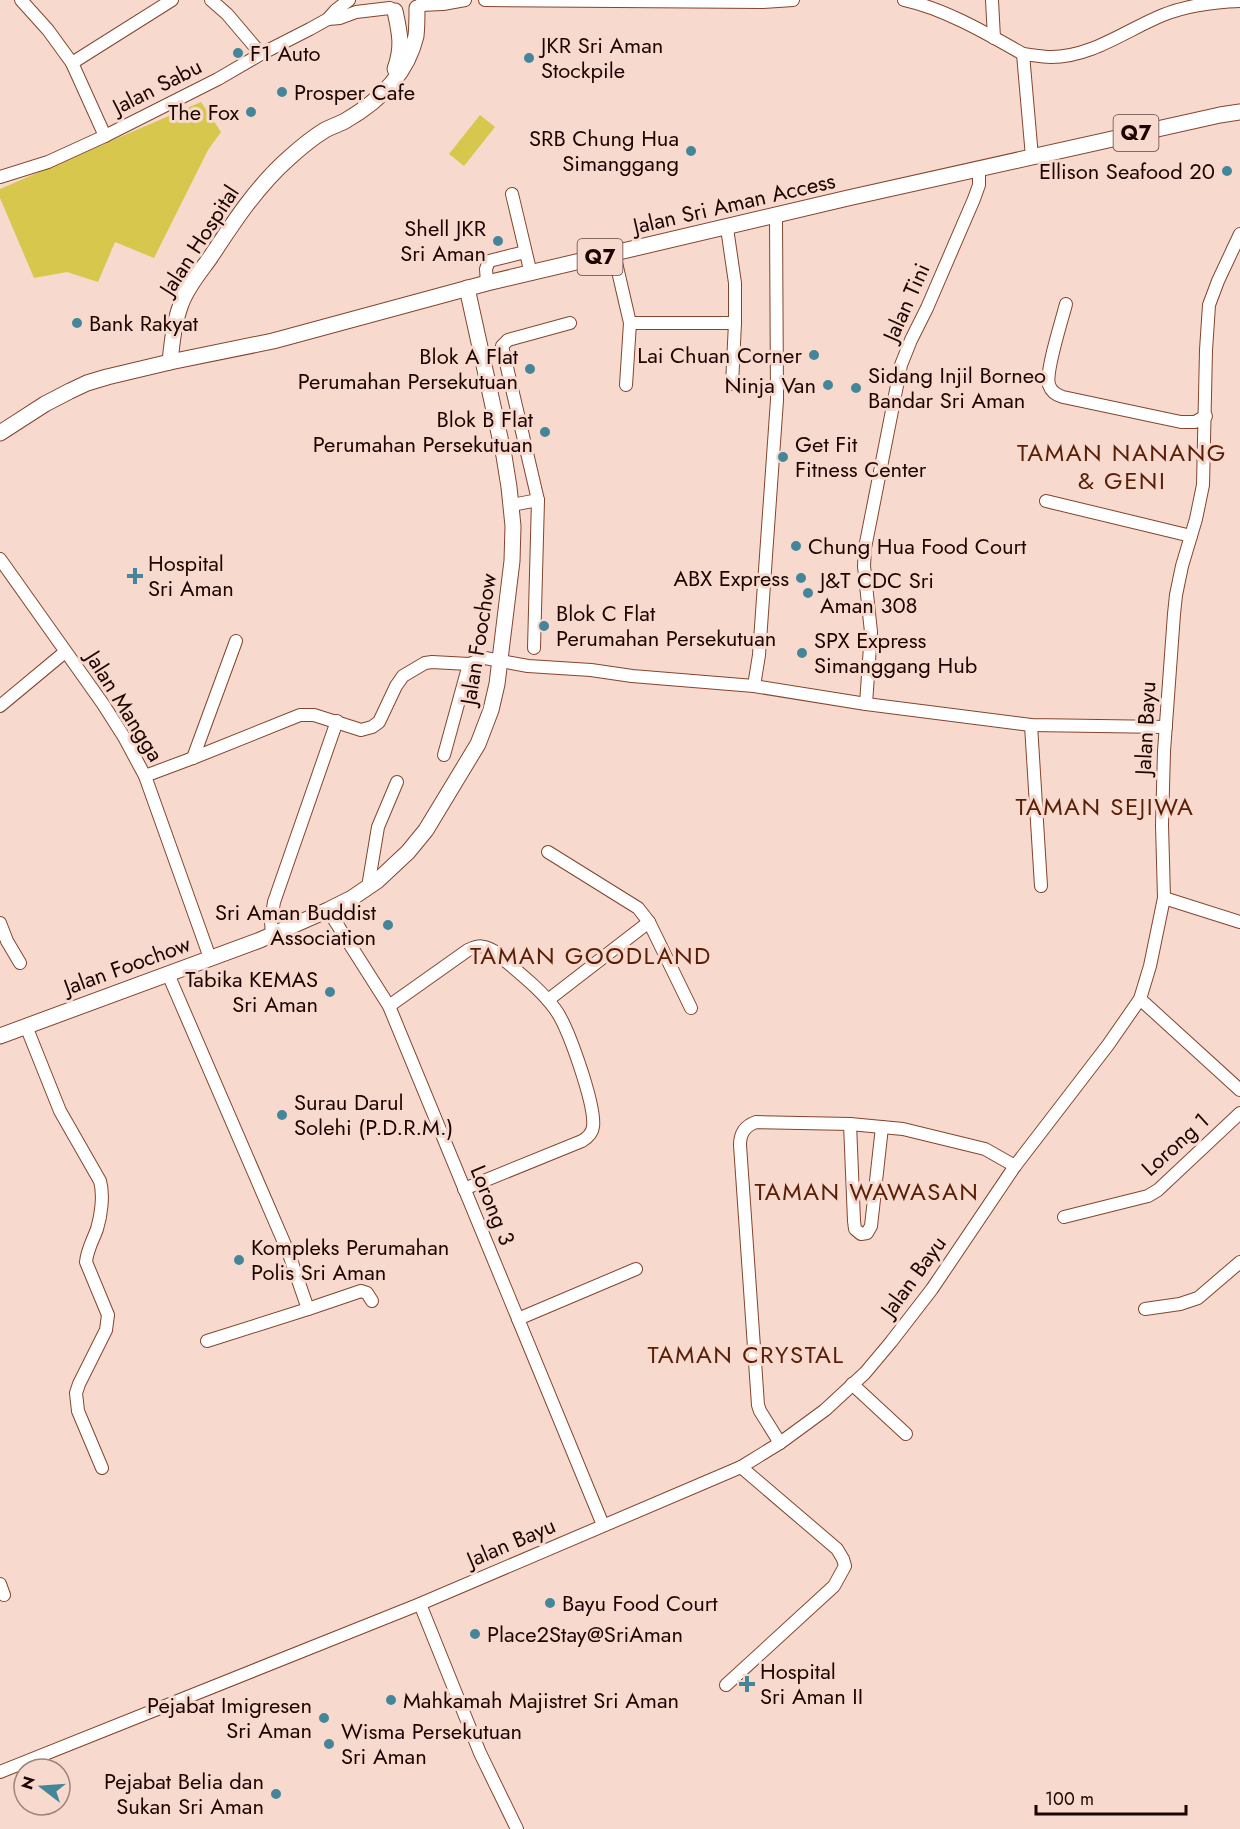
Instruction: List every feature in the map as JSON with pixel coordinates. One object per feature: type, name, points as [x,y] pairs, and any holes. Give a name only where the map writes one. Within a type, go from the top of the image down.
[{"type":"main road","points":[[390,6],[406,13],[420,4]]},
{"type":"main road","points":[[385,90],[394,81],[409,57],[416,33],[420,4]]},
{"type":"main road","points":[[385,90],[392,77],[401,42],[390,6]]},
{"type":"main road","name":"Jalan Hospital","points":[[170,362],[175,324],[189,288],[260,188],[287,159],[311,140],[345,121],[385,90]]},
{"type":"main road","name":"Jalan Sri Aman Access","points":[[170,362],[273,341],[488,283],[979,169],[1240,112]]},
{"type":"main road","name":"Jalan Foochow","points":[[0,1036],[210,958],[272,922],[328,910],[352,898],[377,881],[408,852],[426,830],[478,744],[491,710],[497,684],[485,661],[512,561],[512,505],[502,445],[467,288]]},
{"type":"main road","name":"Q7","points":[[0,433],[45,404],[87,383],[170,362]]},
{"type":"street","points":[[21,0],[48,30],[72,63],[105,136]]},
{"type":"street","points":[[72,63],[172,0]]},
{"type":"street","points":[[212,0],[261,54]]},
{"type":"street","points":[[328,19],[349,0]]},
{"type":"street","points":[[420,4],[443,4],[465,0]]},
{"type":"street","points":[[485,0],[793,0]]},
{"type":"street","points":[[904,0],[920,4],[1023,54],[1050,57],[1067,56],[1091,50],[1162,15],[1189,6],[1240,1]]},
{"type":"street","points":[[992,0],[994,38]]},
{"type":"street","points":[[328,19],[390,6]]},
{"type":"street","name":"Jalan Sabu","points":[[0,177],[48,162],[105,136],[218,79],[328,19]]},
{"type":"street","points":[[1023,54],[1032,157]]},
{"type":"street","name":"Jalan Tini","points":[[866,704],[871,632],[864,566],[865,548],[899,373],[911,340],[974,199],[979,169]]},
{"type":"street","points":[[512,194],[531,274]]},
{"type":"street","points":[[754,686],[759,656],[777,400],[776,216]]},
{"type":"street","points":[[727,228],[735,283],[732,384]]},
{"type":"street","name":"Jalan Bayu","points":[[0,1772],[420,1604],[741,1467],[780,1443],[825,1410],[865,1373],[891,1342],[932,1289],[1015,1166],[1140,999],[1150,966],[1164,898],[1162,825],[1166,728],[1176,595],[1203,485],[1209,305],[1240,234]]},
{"type":"street","points":[[488,283],[486,269],[489,261],[525,252]]},
{"type":"street","points":[[614,254],[630,324],[626,385]]},
{"type":"street","points":[[1066,304],[1048,378],[1052,390],[1057,395],[1181,422],[1195,422],[1206,416]]},
{"type":"street","points":[[534,648],[538,500],[502,346],[508,340],[570,323]]},
{"type":"street","points":[[630,324],[735,323]]},
{"type":"street","points":[[512,505],[538,500]]},
{"type":"street","points":[[1046,501],[1191,536]]},
{"type":"street","name":"Jalan Mangga","points":[[0,559],[103,704],[145,776],[210,958]]},
{"type":"street","points":[[193,758],[236,641]]},
{"type":"street","points":[[0,706],[65,652]]},
{"type":"street","points":[[444,755],[485,661]]},
{"type":"street","points":[[145,776],[300,715],[314,715],[361,730],[372,727],[380,722],[403,676],[425,663],[432,662],[485,661],[754,686],[866,704],[1031,725],[1166,728]]},
{"type":"street","points":[[272,922],[274,902],[337,721]]},
{"type":"street","points":[[1031,725],[1041,886]]},
{"type":"street","points":[[368,887],[378,827],[397,782]]},
{"type":"street","points":[[548,852],[638,908],[649,922],[691,1008]]},
{"type":"street","points":[[1164,898],[1240,922]]},
{"type":"street","name":"Lorong 3","points":[[328,910],[389,1006],[603,1525]]},
{"type":"street","points":[[548,1000],[649,922]]},
{"type":"street","points":[[0,923],[20,963]]},
{"type":"street","points":[[389,1006],[468,950],[478,945],[485,946],[495,951],[548,1000],[564,1024],[576,1052],[592,1112],[591,1132],[582,1141],[464,1189]]},
{"type":"street","points":[[168,974],[290,1254],[308,1309]]},
{"type":"street","points":[[1140,999],[1240,1090]]},
{"type":"street","points":[[26,1026],[60,1111],[102,1188],[98,1226],[86,1262],[108,1315],[108,1323],[76,1393],[78,1411],[102,1468]]},
{"type":"street","name":"Lorong 1","points":[[1064,1217],[1148,1196],[1158,1190],[1240,1113]]},
{"type":"street","points":[[780,1443],[758,1405],[740,1139],[745,1128],[756,1122],[850,1124],[903,1129],[985,1149],[1015,1166]]},
{"type":"street","points":[[850,1124],[854,1227],[856,1232],[861,1234],[867,1233],[871,1226],[882,1127]]},
{"type":"street","points":[[1145,1309],[1180,1304],[1198,1298],[1240,1262]]},
{"type":"street","points":[[518,1318],[636,1269]]},
{"type":"street","points":[[207,1341],[361,1291],[367,1293],[372,1301]]},
{"type":"street","points":[[852,1384],[906,1434]]},
{"type":"street","points":[[726,1685],[834,1586],[845,1566],[837,1549],[741,1467]]},
{"type":"street","points":[[420,1604],[480,1753],[518,1829]]},
{"type":"shaded area","points":[[201,102],[221,132],[208,150],[154,258],[115,242],[98,282],[67,272],[34,278],[0,198],[0,189]]},
{"type":"shaded area","points":[[480,115],[495,127],[464,166],[449,154]]},
{"type":"place","name":"F1 Auto","points":[[238,53]]},
{"type":"place","name":"JKR Sri Aman Stockpile","points":[[529,58]]},
{"type":"place","name":"Prosper Cafe","points":[[282,92]]},
{"type":"place","name":"The Fox","points":[[251,112]]},
{"type":"place","name":"SRB Chung Hua Simanggang","points":[[691,151]]},
{"type":"place","name":"Ellison Seafood 20","points":[[1227,171]]},
{"type":"place","name":"Shell JKR Sri Aman","points":[[498,241]]},
{"type":"place","name":"Bank Rakyat","points":[[77,323]]},
{"type":"place","name":"Lai Chuan Corner","points":[[814,355]]},
{"type":"place","name":"Blok A Flat Perumahan Persekutuan","points":[[530,369]]},
{"type":"place","name":"Ninja Van","points":[[828,385]]},
{"type":"place","name":"Sidang Injil Borneo Bandar Sri Aman","points":[[856,388]]},
{"type":"place","name":"Blok B Flat Perumahan Persekutuan","points":[[545,432]]},
{"type":"place","name":"Get Fit Fitness Center","points":[[783,457]]},
{"type":"place","name":"Chung Hua Food Court","points":[[796,546]]},
{"type":"place","name":"Hospital Sri Aman","points":[[135,576]]},
{"type":"place","name":"ABX Express","points":[[801,578]]},
{"type":"place","name":"J&T CDC Sri Aman 308","points":[[808,593]]},
{"type":"place","name":"Blok C Flat Perumahan Persekutuan","points":[[544,626]]},
{"type":"place","name":"SPX Express Simanggang Hub","points":[[802,653]]},
{"type":"place","name":"Sri Aman Buddist Association","points":[[388,925]]},
{"type":"place","name":"Tabika KEMAS Sri Aman","points":[[330,992]]},
{"type":"place","name":"Surau Darul Solehi (P.D.R.M.)","points":[[282,1115]]},
{"type":"place","name":"Kompleks Perumahan Polis Sri Aman","points":[[239,1260]]},
{"type":"place","name":"Bayu Food Court","points":[[550,1603]]},
{"type":"place","name":"Place2Stay@SriAman","points":[[475,1634]]},
{"type":"place","name":"Hospital Sri Aman II","points":[[747,1684]]},
{"type":"place","name":"Mahkamah Majistret Sri Aman","points":[[391,1700]]},
{"type":"place","name":"Pejabat Imigresen Sri Aman","points":[[324,1718]]},
{"type":"place","name":"Wisma Persekutuan Sri Aman","points":[[329,1744]]},
{"type":"place","name":"Pejabat Belia dan Sukan Sri Aman","points":[[276,1794]]},
{"type":"district","name":"TAMAN NANANG & GENI","points":[[1122,467]]},
{"type":"district","name":"TAMAN SEJIWA","points":[[1105,807]]},
{"type":"district","name":"TAMAN GOODLAND","points":[[591,956]]},
{"type":"district","name":"TAMAN WAWASAN","points":[[867,1192]]},
{"type":"district","name":"TAMAN CRYSTAL","points":[[746,1355]]}]
